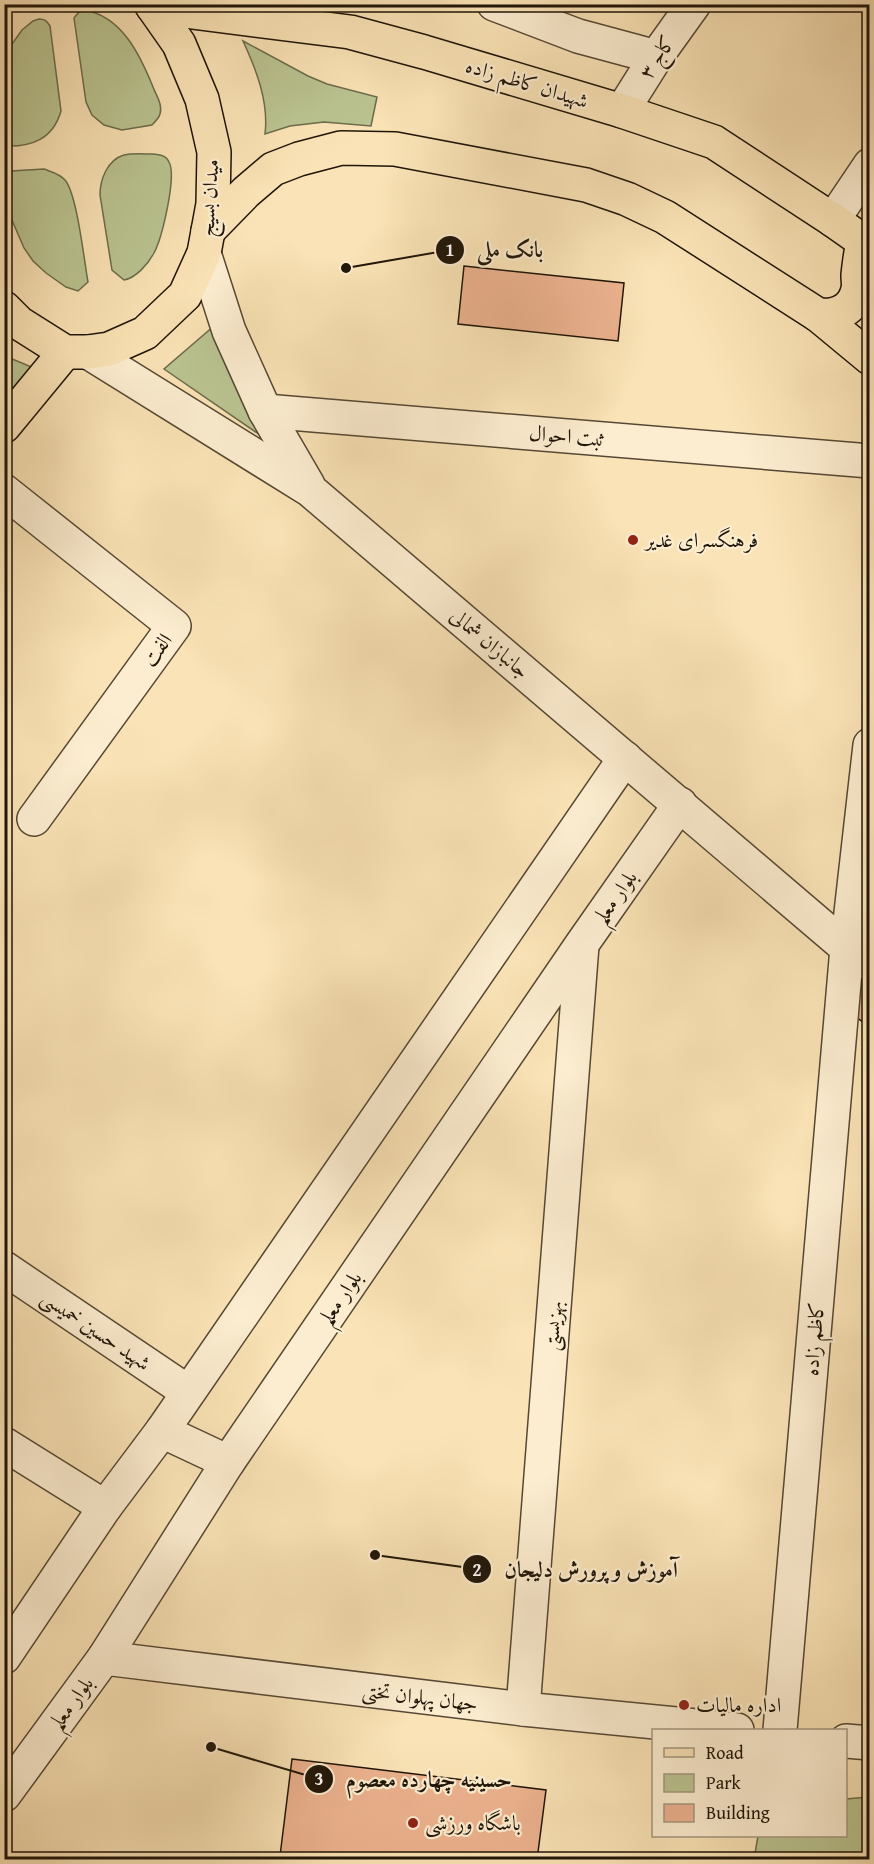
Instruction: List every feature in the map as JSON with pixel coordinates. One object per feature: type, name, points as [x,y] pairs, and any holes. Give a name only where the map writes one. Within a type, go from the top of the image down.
[{"type":"main road","name":"شهیدان کاظم زاده","points":[[152,6],[350,32],[622,111],[714,142],[866,244]]},
{"type":"main road","name":"میدان بسیج","points":[[76,352],[109,349],[146,333],[185,295],[206,242],[213,204],[214,152],[202,99],[179,44],[152,6]]},
{"type":"main road","points":[[206,242],[246,192],[273,169],[340,148],[395,149],[586,185],[627,199],[665,217],[818,315],[870,358]]},
{"type":"main road","points":[[818,315],[830,316],[850,307],[859,287],[858,276],[866,244]]},
{"type":"main road","points":[[4,308],[19,323],[76,352],[4,426]]},
{"type":"street","points":[[494,4],[578,36],[656,57]]},
{"type":"street","name":"کاج ۳","points":[[622,111],[656,57],[694,4]]},
{"type":"street","points":[[833,220],[870,165]]},
{"type":"street","points":[[206,242],[229,331],[265,411],[310,490]]},
{"type":"street","name":"جانبازان شمالی","points":[[76,352],[310,490],[858,956]]},
{"type":"street","name":"ثبت احوال","points":[[265,411],[870,461]]},
{"type":"street","name":"الفت","points":[[4,491],[174,626],[34,819]]},
{"type":"street","name":"کاظم زاده","points":[[780,1729],[858,956],[870,745]]},
{"type":"street","points":[[4,1658],[105,1507],[162,1431],[625,758]]},
{"type":"street","name":"بلوار معلم","points":[[4,1795],[104,1658],[228,1462],[680,804]]},
{"type":"street","name":"بهزیستی","points":[[523,1709],[582,944]]},
{"type":"street","name":"شهید حسین خمیسی","points":[[4,1268],[188,1392]]},
{"type":"street","points":[[162,1431],[228,1462]]},
{"type":"street","points":[[4,1444],[105,1507]]},
{"type":"street","name":"جهان پهلوان تختی","points":[[104,1658],[523,1709],[718,1729]]},
{"type":"street","points":[[847,1741],[870,1743]]},
{"type":"green space","points":[[84,10],[109,20],[128,39],[135,50],[160,104],[161,111],[152,125],[122,130],[104,125],[92,115],[86,102],[74,18]]},
{"type":"green space","points":[[39,19],[43,19],[50,26],[61,111],[47,135],[32,143],[5,146],[5,54],[22,30]]},
{"type":"green space","points":[[243,41],[327,84],[377,97],[371,126],[324,122],[290,126],[265,134],[263,98],[257,74]]},
{"type":"green space","points":[[131,154],[153,154],[166,158],[171,169],[170,193],[164,221],[157,245],[145,266],[124,280],[112,270],[100,195],[101,183],[109,166],[118,158]]},
{"type":"green space","points":[[44,169],[56,173],[65,180],[73,199],[88,282],[78,291],[66,287],[33,261],[24,248],[5,204],[5,179],[11,171]]},
{"type":"green space","points":[[214,326],[276,446],[164,369]]},
{"type":"green space","points":[[5,356],[34,368],[5,409]]},
{"type":"green space","points":[[869,1797],[869,1859],[754,1859],[758,1837],[847,1837],[847,1799]]},
{"type":"building","points":[[464,266],[624,283],[618,341],[458,324]]},
{"type":"building","points":[[849,952],[870,970],[870,1028],[844,1007]]},
{"type":"building","name":"باشگاه ورزشی","points":[[292,1759],[546,1790],[537,1860],[305,1860],[280,1856]]},
{"type":"place","name":"بانک ملی","points":[[346,268]]},
{"type":"place","name":"فرهنگسرای غدیر","points":[[633,540]]},
{"type":"place","name":"آموزش و پرورش دلیجان","points":[[375,1555]]},
{"type":"place","name":"اداره مالیات","points":[[684,1705]]},
{"type":"place","name":"حسینیه چهارده معصوم","points":[[211,1747]]},
{"type":"place","name":"باشگاه ورزشی","points":[[413,1823]]}]
